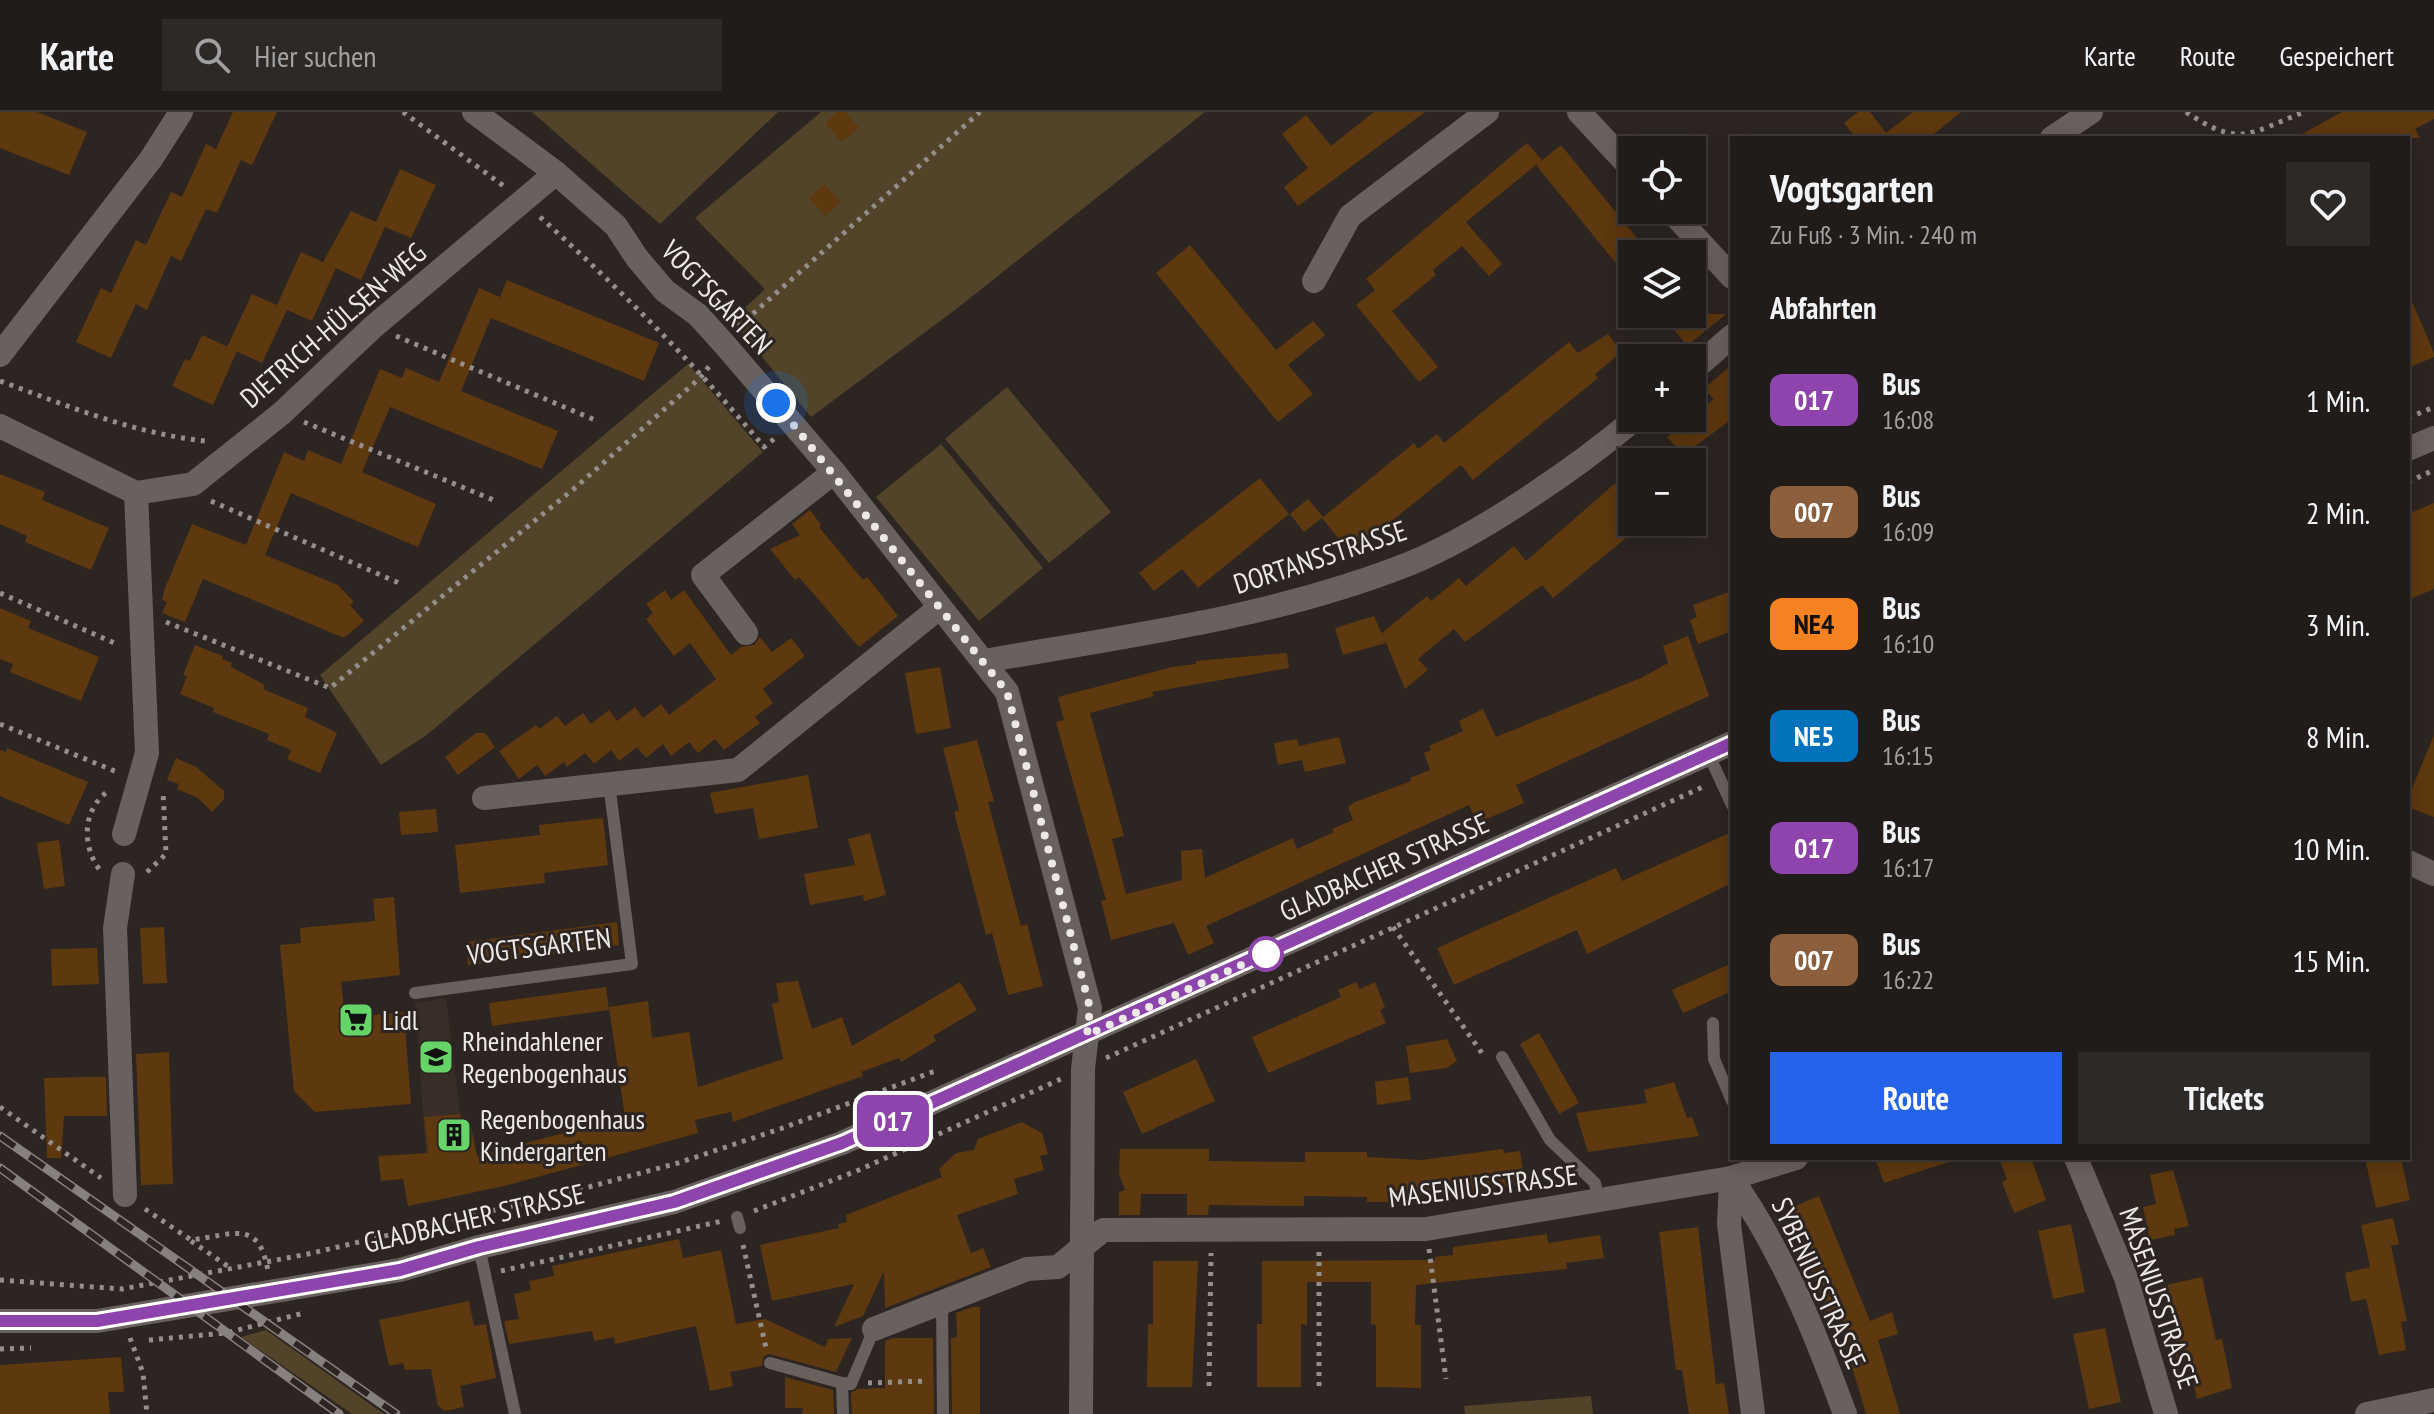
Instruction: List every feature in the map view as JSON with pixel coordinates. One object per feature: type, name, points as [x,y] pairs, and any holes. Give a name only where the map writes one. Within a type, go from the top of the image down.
[{"type":"street","points":[[0,355],[151,159],[181,112]]},
{"type":"street","name":"VOGTSGARTEN","points":[[474,112],[556,173],[616,226],[637,258],[665,291],[698,315],[834,472],[1007,692],[1090,1008],[1083,1069],[1081,1414]]},
{"type":"street","points":[[1314,281],[1350,216],[1487,112]]},
{"type":"street","points":[[1579,112],[1618,154]]},
{"type":"street","points":[[2055,136],[2091,112]]},
{"type":"street","name":"DIETRICH-HÜLSEN-WEG","points":[[136,493],[193,484],[282,413],[373,327],[556,173]]},
{"type":"street","points":[[1683,224],[1730,275]]},
{"type":"street","points":[[1706,359],[1730,338]]},
{"type":"street","points":[[0,426],[136,493],[147,753],[132,779],[124,834]]},
{"type":"street","name":"DORTANSSTRASSE","points":[[984,661],[1229,617],[1358,582],[1414,561],[1490,522],[1618,431]]},
{"type":"street","points":[[2410,448],[2434,438]]},
{"type":"street","points":[[746,633],[703,575],[834,472]]},
{"type":"street","points":[[484,798],[738,770],[939,608]]},
{"type":"street","name":"GLADBACHER STRASSE","points":[[0,1321],[97,1321],[400,1270],[479,1247],[674,1202],[842,1143],[1730,744]]},
{"type":"street","points":[[2410,863],[2434,874]]},
{"type":"street","points":[[114,874],[125,1195]]},
{"type":"street","name":"MASENIUSSTRASSE","points":[[874,1329],[1027,1269],[1058,1267],[1103,1230],[1426,1229],[1731,1178],[1760,1163],[1782,1160]]},
{"type":"street","name":"MASENIUSSTRASSE","points":[[2077,1160],[2126,1278],[2166,1414]]},
{"type":"street","name":"SYBENIUSSTRASSE","points":[[1731,1178],[1729,1224],[1753,1414]]},
{"type":"street","name":"SYBENIUSSTRASSE","points":[[1731,1178],[1761,1220],[1819,1342],[1845,1414]]},
{"type":"street","points":[[2367,1414],[2434,1400]]},
{"type":"lane","points":[[1708,753],[1730,801]]},
{"type":"lane","name":"VOGTSGARTEN","points":[[415,993],[632,964],[609,783]]},
{"type":"lane","points":[[1713,1023],[1714,1059],[1730,1096]]},
{"type":"lane","points":[[1502,1057],[1550,1140],[1595,1183],[1599,1202]]},
{"type":"lane","points":[[479,1247],[515,1414]]},
{"type":"lane","points":[[942,1302],[943,1414]]},
{"type":"lane","points":[[843,1414],[847,1383],[874,1329]]},
{"type":"lane","points":[[770,1363],[847,1383]]},
{"type":"path","points":[[403,112],[522,201],[622,290],[703,373],[764,447],[793,422]]},
{"type":"path","points":[[142,613],[330,688],[576,487],[703,373],[738,327],[980,112]]},
{"type":"path","points":[[2186,112],[2216,132],[2237,136],[2304,112]]},
{"type":"path","points":[[373,327],[595,420]]},
{"type":"path","points":[[2410,417],[2434,407]]},
{"type":"path","points":[[2410,481],[2434,470]]},
{"type":"path","points":[[193,484],[216,506],[399,583]]},
{"type":"path","points":[[0,593],[125,647],[144,648]]},
{"type":"path","points":[[0,724],[163,791],[166,854],[148,871],[114,874],[91,857],[87,844],[88,826],[104,794],[132,779]]},
{"type":"path","points":[[1381,901],[1394,929],[1490,1065],[1502,1057]]},
{"type":"path","points":[[0,1280],[122,1289],[308,1254],[559,1195],[678,1163],[780,1129],[944,1067]]},
{"type":"path","points":[[738,1223],[770,1363]]},
{"type":"path","points":[[1426,1229],[1446,1379]]},
{"type":"path","points":[[1319,1231],[1319,1387]]},
{"type":"path","points":[[1209,1386],[1211,1232]]},
{"type":"path","points":[[191,1240],[230,1267]]},
{"type":"path","points":[[122,1289],[130,1341],[143,1373],[147,1414]]},
{"type":"path","points":[[847,1383],[943,1381]]},
{"type":"shaded area","points":[[532,112],[778,112],[660,224]]},
{"type":"shaded area","points":[[821,112],[1205,112],[955,310],[811,417],[732,320],[765,289],[695,218]]},
{"type":"shaded area","points":[[688,364],[763,452],[428,734],[381,765],[320,675]]},
{"type":"shaded area","points":[[1007,387],[1111,512],[1049,563],[945,439]]},
{"type":"shaded area","points":[[941,444],[1043,568],[979,621],[876,497]]},
{"type":"shaded area","name":"Rheindahlener Regenbogenhaus","points":[[446,998],[462,1129],[474,1193],[435,1201],[426,1154],[415,1003]]},
{"type":"shaded area","points":[[266,1330],[384,1414],[352,1414],[241,1337]]},
{"type":"shaded area","points":[[1591,1396],[1593,1414],[1465,1414],[1464,1406]]},
{"type":"building","points":[[0,112],[37,112],[87,132],[69,175],[0,148]]},
{"type":"building","points":[[233,112],[277,112],[252,165],[241,160],[217,213],[206,209],[181,261],[171,256],[147,310],[136,304],[111,358],[76,342],[101,288],[111,293],[136,240],[146,245],[171,192],[182,197],[206,144],[216,149]]},
{"type":"building","points":[[838,112],[846,112],[859,128],[842,142],[825,123]]},
{"type":"building","points":[[1374,112],[1425,112],[1298,206],[1284,187],[1308,168],[1282,134],[1306,115],[1331,146]]},
{"type":"building","points":[[1858,112],[1870,112],[1886,133],[1913,112],[1961,112],[1931,136],[1854,136],[1844,123]]},
{"type":"building","points":[[2342,112],[2434,112],[2434,119],[2415,129],[2420,138],[2299,136]]},
{"type":"building","points":[[1527,143],[1542,160],[1466,222],[1502,264],[1489,276],[1462,246],[1433,270],[1436,275],[1392,311],[1438,367],[1419,382],[1356,305],[1375,290],[1366,279]]},
{"type":"building","points":[[1561,145],[1618,215],[1618,224],[1626,224],[1639,240],[1618,240],[1618,266],[1536,165]]},
{"type":"building","points":[[400,169],[436,185],[411,238],[385,227],[361,280],[323,262],[351,211],[376,222]]},
{"type":"building","points":[[824,184],[841,202],[825,216],[809,198]]},
{"type":"building","points":[[1190,245],[1276,350],[1313,321],[1325,335],[1288,365],[1313,394],[1278,422],[1156,273]]},
{"type":"building","points":[[301,252],[336,268],[312,321],[287,310],[262,363],[227,347],[252,294],[277,305]]},
{"type":"building","points":[[507,280],[659,343],[644,381],[491,318],[461,391],[558,431],[542,469],[390,407],[362,472],[436,504],[418,547],[291,493],[265,555],[338,585],[354,602],[350,605],[364,621],[344,638],[203,579],[185,622],[162,613],[167,602],[162,600],[165,588],[192,524],[246,545],[284,452],[304,461],[308,450],[341,464],[380,369],[402,378],[406,368],[439,382],[479,288],[500,297]]},
{"type":"building","points":[[2410,297],[2434,353],[2434,357],[2410,367]]},
{"type":"building","points":[[1706,314],[1726,314],[1689,344],[1685,344],[1673,328],[1706,328]]},
{"type":"building","points":[[1608,334],[1618,347],[1618,355],[1595,374],[1598,378],[1473,480],[1461,465],[1351,554],[1322,518],[1414,443],[1418,449],[1437,434],[1444,443],[1569,342],[1578,353]]},
{"type":"building","points":[[202,335],[237,351],[213,405],[172,386],[185,359],[190,361]]},
{"type":"building","points":[[1730,366],[1730,420],[1693,448],[1677,448],[1667,437],[1673,432],[1706,432],[1706,405],[1714,399],[1706,387]]},
{"type":"building","points":[[0,474],[45,492],[42,500],[109,528],[91,570],[25,542],[27,536],[0,524]]},
{"type":"building","points":[[1260,478],[1289,514],[1198,588],[1182,569],[1154,591],[1139,573]]},
{"type":"building","points":[[1618,481],[1618,536],[1628,536],[1553,598],[1542,585],[1465,642],[1454,629],[1418,659],[1428,670],[1405,689],[1382,633],[1427,596],[1431,601],[1459,578],[1466,586],[1514,546],[1526,561]]},
{"type":"building","points":[[1308,499],[1323,517],[1304,532],[1290,514]]},
{"type":"building","points":[[2434,503],[2434,589],[2410,599],[2410,513]]},
{"type":"building","points":[[810,510],[821,525],[819,527],[863,580],[867,577],[898,616],[859,647],[799,577],[795,580],[770,549],[800,535],[792,524]]},
{"type":"building","points":[[665,590],[671,600],[684,590],[731,655],[741,647],[754,645],[760,637],[772,652],[791,638],[805,656],[763,689],[773,703],[755,717],[760,723],[724,750],[715,739],[698,753],[689,742],[671,756],[663,744],[646,758],[637,747],[619,761],[611,750],[594,764],[585,753],[567,767],[564,762],[545,776],[537,765],[519,779],[499,751],[536,725],[539,729],[557,716],[565,726],[583,713],[591,724],[609,710],[617,721],[635,707],[643,718],[661,704],[669,715],[716,679],[690,643],[674,656],[646,619],[653,613],[646,604]]},
{"type":"building","points":[[1730,592],[1730,632],[1698,644],[1690,620],[1697,617],[1693,605]]},
{"type":"building","points":[[0,608],[31,621],[28,628],[99,657],[81,701],[10,672],[13,664],[0,659]]},
{"type":"building","points":[[1374,616],[1386,643],[1343,655],[1335,628]]},
{"type":"building","points":[[1688,636],[1709,696],[1516,785],[1524,803],[1477,823],[1469,805],[1206,926],[1214,943],[1188,955],[1174,923],[1111,940],[1101,901],[1106,900],[1056,722],[1064,720],[1058,697],[1172,667],[1196,664],[1196,661],[1287,653],[1289,668],[1152,692],[1154,696],[1090,713],[1124,836],[1112,839],[1126,894],[1182,880],[1181,851],[1202,849],[1205,878],[1293,838],[1297,849],[1353,820],[1348,807],[1355,802],[1411,781],[1410,778],[1430,770],[1424,753],[1431,750],[1429,746],[1463,731],[1459,721],[1483,709],[1496,737],[1643,677],[1668,663],[1663,646]]},
{"type":"building","points":[[195,645],[223,656],[222,659],[232,663],[231,667],[265,685],[263,689],[308,708],[305,717],[337,733],[320,773],[287,759],[291,750],[267,740],[269,734],[213,712],[214,708],[180,694],[187,676],[183,675]]},
{"type":"building","points":[[940,667],[951,728],[916,734],[905,673]]},
{"type":"building","points":[[476,733],[485,733],[495,747],[458,775],[445,757]]},
{"type":"building","points":[[2434,735],[2434,817],[2410,808],[2410,793]]},
{"type":"building","points":[[1339,737],[1346,763],[1305,772],[1302,760],[1278,765],[1274,743],[1297,739],[1299,746]]},
{"type":"building","points":[[977,740],[994,801],[988,802],[1021,926],[1027,924],[1043,986],[1008,995],[992,933],[986,935],[954,812],[959,810],[943,748]]},
{"type":"building","points":[[7,748],[88,782],[69,825],[0,796],[0,750],[6,752]]},
{"type":"building","points":[[176,758],[196,767],[224,791],[224,799],[212,812],[198,798],[177,789],[179,784],[167,780]]},
{"type":"building","points":[[808,775],[818,828],[759,839],[753,808],[715,814],[710,793]]},
{"type":"building","points":[[436,809],[438,832],[401,835],[399,812]]},
{"type":"building","points":[[603,818],[608,865],[544,873],[545,883],[460,893],[455,845],[540,835],[539,825]]},
{"type":"building","points":[[870,833],[886,895],[864,901],[863,895],[810,905],[804,874],[855,865],[848,839]]},
{"type":"building","points":[[1730,833],[1730,884],[1587,954],[1577,930],[1454,985],[1437,948],[1616,868],[1622,881]]},
{"type":"building","points":[[59,840],[65,886],[44,889],[37,843]]},
{"type":"building","name":"Lidl","points":[[394,897],[400,975],[341,982],[345,1018],[404,1012],[411,1104],[315,1112],[294,1091],[280,945],[301,943],[300,928],[375,921],[373,899]]},
{"type":"building","points":[[617,922],[619,945],[468,965],[466,942]]},
{"type":"building","points":[[164,927],[167,983],[143,984],[140,928]]},
{"type":"building","points":[[97,948],[99,984],[52,986],[51,949]]},
{"type":"building","points":[[1730,964],[1730,992],[1683,1013],[1672,990]]},
{"type":"building","points":[[798,981],[812,1029],[842,1017],[852,1046],[960,982],[977,1010],[933,1036],[936,1041],[901,1062],[899,1058],[861,1072],[863,1076],[733,1122],[731,1112],[695,1120],[698,1133],[504,1186],[408,1206],[403,1179],[381,1181],[378,1156],[428,1153],[424,1117],[460,1114],[462,1130],[471,1127],[477,1156],[625,1117],[609,1007],[648,1001],[652,1038],[689,1032],[698,1087],[783,1059],[772,1004],[779,1002],[776,983]]},
{"type":"building","points":[[1356,982],[1360,989],[1375,982],[1385,1007],[1380,1010],[1386,1023],[1268,1073],[1252,1037],[1341,997],[1338,990]]},
{"type":"building","points":[[606,987],[609,1010],[492,1026],[489,1003]]},
{"type":"building","points":[[1539,1033],[1579,1103],[1559,1114],[1520,1044]]},
{"type":"building","points":[[1447,1039],[1457,1061],[1447,1068],[1410,1073],[1406,1046]]},
{"type":"building","points":[[169,1052],[173,1184],[141,1185],[136,1054]]},
{"type":"building","points":[[1196,1059],[1215,1101],[1142,1134],[1123,1092]]},
{"type":"building","points":[[106,1077],[107,1116],[64,1116],[61,1158],[47,1158],[44,1078]]},
{"type":"building","points":[[1408,1077],[1411,1100],[1377,1105],[1375,1082]]},
{"type":"building","points":[[1674,1082],[1687,1118],[1692,1117],[1699,1136],[1588,1152],[1576,1113],[1647,1103],[1644,1090]]},
{"type":"building","points":[[1022,1122],[1042,1133],[1048,1154],[1040,1156],[1044,1170],[1014,1179],[1018,1194],[957,1215],[971,1253],[983,1248],[991,1267],[885,1308],[884,1271],[863,1316],[834,1327],[854,1284],[772,1301],[760,1245],[839,1228],[838,1224],[847,1222],[846,1215],[942,1177],[939,1169],[956,1153],[974,1150],[978,1139]]},
{"type":"building","points":[[1120,1149],[1209,1149],[1209,1161],[1305,1162],[1305,1152],[1367,1152],[1367,1157],[1422,1160],[1503,1149],[1504,1153],[1520,1151],[1525,1184],[1409,1197],[1409,1202],[1367,1202],[1367,1197],[1304,1196],[1304,1206],[1209,1205],[1208,1215],[1187,1215],[1187,1194],[1141,1194],[1140,1215],[1119,1215],[1119,1192],[1125,1190],[1119,1174]]},
{"type":"building","points":[[1876,1160],[1948,1160],[1949,1162],[1884,1183]]},
{"type":"building","points":[[2000,1160],[2032,1160],[2046,1200],[2014,1213],[2002,1182],[2007,1179]]},
{"type":"building","points":[[2365,1160],[2401,1160],[2410,1200],[2376,1208]]},
{"type":"building","points":[[2173,1170],[2189,1226],[2174,1229],[2175,1235],[2150,1240],[2143,1207],[2156,1204],[2150,1175]]},
{"type":"building","points":[[1819,1196],[1870,1321],[1892,1312],[1898,1334],[1878,1340],[1900,1414],[1866,1414],[1837,1316],[1830,1318],[1786,1210]]},
{"type":"building","points":[[2393,1218],[2399,1244],[2391,1246],[2407,1321],[2401,1322],[2406,1350],[2379,1355],[2366,1299],[2351,1302],[2345,1273],[2370,1267],[2361,1225]]},
{"type":"building","points":[[2071,1224],[2085,1292],[2053,1299],[2038,1231]]},
{"type":"building","points":[[1698,1227],[1716,1384],[1724,1383],[1729,1414],[1689,1414],[1682,1370],[1676,1370],[1659,1232]]},
{"type":"building","points":[[1547,1234],[1548,1243],[1600,1235],[1604,1258],[1566,1263],[1567,1269],[1416,1285],[1415,1325],[1421,1325],[1421,1388],[1376,1387],[1376,1325],[1371,1324],[1371,1282],[1307,1282],[1307,1325],[1301,1324],[1301,1387],[1257,1387],[1257,1324],[1262,1324],[1262,1261],[1435,1260],[1435,1257],[1453,1255],[1453,1247]]},
{"type":"building","points":[[679,1239],[683,1258],[721,1250],[736,1324],[765,1319],[825,1347],[828,1339],[852,1338],[836,1372],[769,1354],[763,1357],[762,1366],[730,1372],[733,1386],[710,1391],[696,1326],[615,1344],[614,1337],[594,1341],[592,1331],[509,1344],[504,1321],[519,1319],[514,1294],[531,1290],[529,1281],[554,1276],[552,1266]]},
{"type":"building","points":[[1153,1261],[1198,1261],[1192,1387],[1147,1387],[1148,1324],[1153,1324]]},
{"type":"building","points":[[2202,1277],[2216,1340],[2222,1339],[2232,1388],[2197,1399],[2188,1360],[2177,1362],[2172,1338],[2178,1336],[2166,1285]]},
{"type":"building","points":[[469,1301],[474,1326],[486,1324],[496,1378],[460,1386],[464,1407],[445,1411],[438,1406],[431,1369],[405,1370],[403,1363],[389,1366],[379,1320]]},
{"type":"building","points":[[980,1307],[980,1414],[952,1414],[951,1338],[957,1337],[956,1313]]},
{"type":"building","points":[[2105,1328],[2121,1402],[2089,1409],[2073,1334]]},
{"type":"building","points":[[892,1338],[933,1338],[934,1414],[852,1414],[851,1393],[858,1389],[885,1388],[885,1341]]},
{"type":"building","points":[[121,1357],[124,1392],[108,1392],[110,1414],[0,1414],[0,1365]]},
{"type":"building","points":[[785,1377],[833,1390],[834,1414],[802,1414],[803,1408],[785,1408]]},
{"type":"railway","points":[[0,1136],[396,1414]]},
{"type":"railway","points":[[0,1168],[339,1414]]},
{"type":"bus line","name":"017","points":[[0,1321],[97,1321],[400,1270],[479,1247],[674,1202],[842,1143],[1730,744]]},
{"type":"place","name":"Lidl","points":[[356,1020]]},
{"type":"place","name":"Rheindahlener Regenbogenhaus","points":[[436,1057]]},
{"type":"place","name":"Regenbogenhaus Kindergarten","points":[[454,1135]]},
{"type":"route","points":[[776,403],[1007,692],[1090,1008],[1087,1035],[1266,954]]}]
